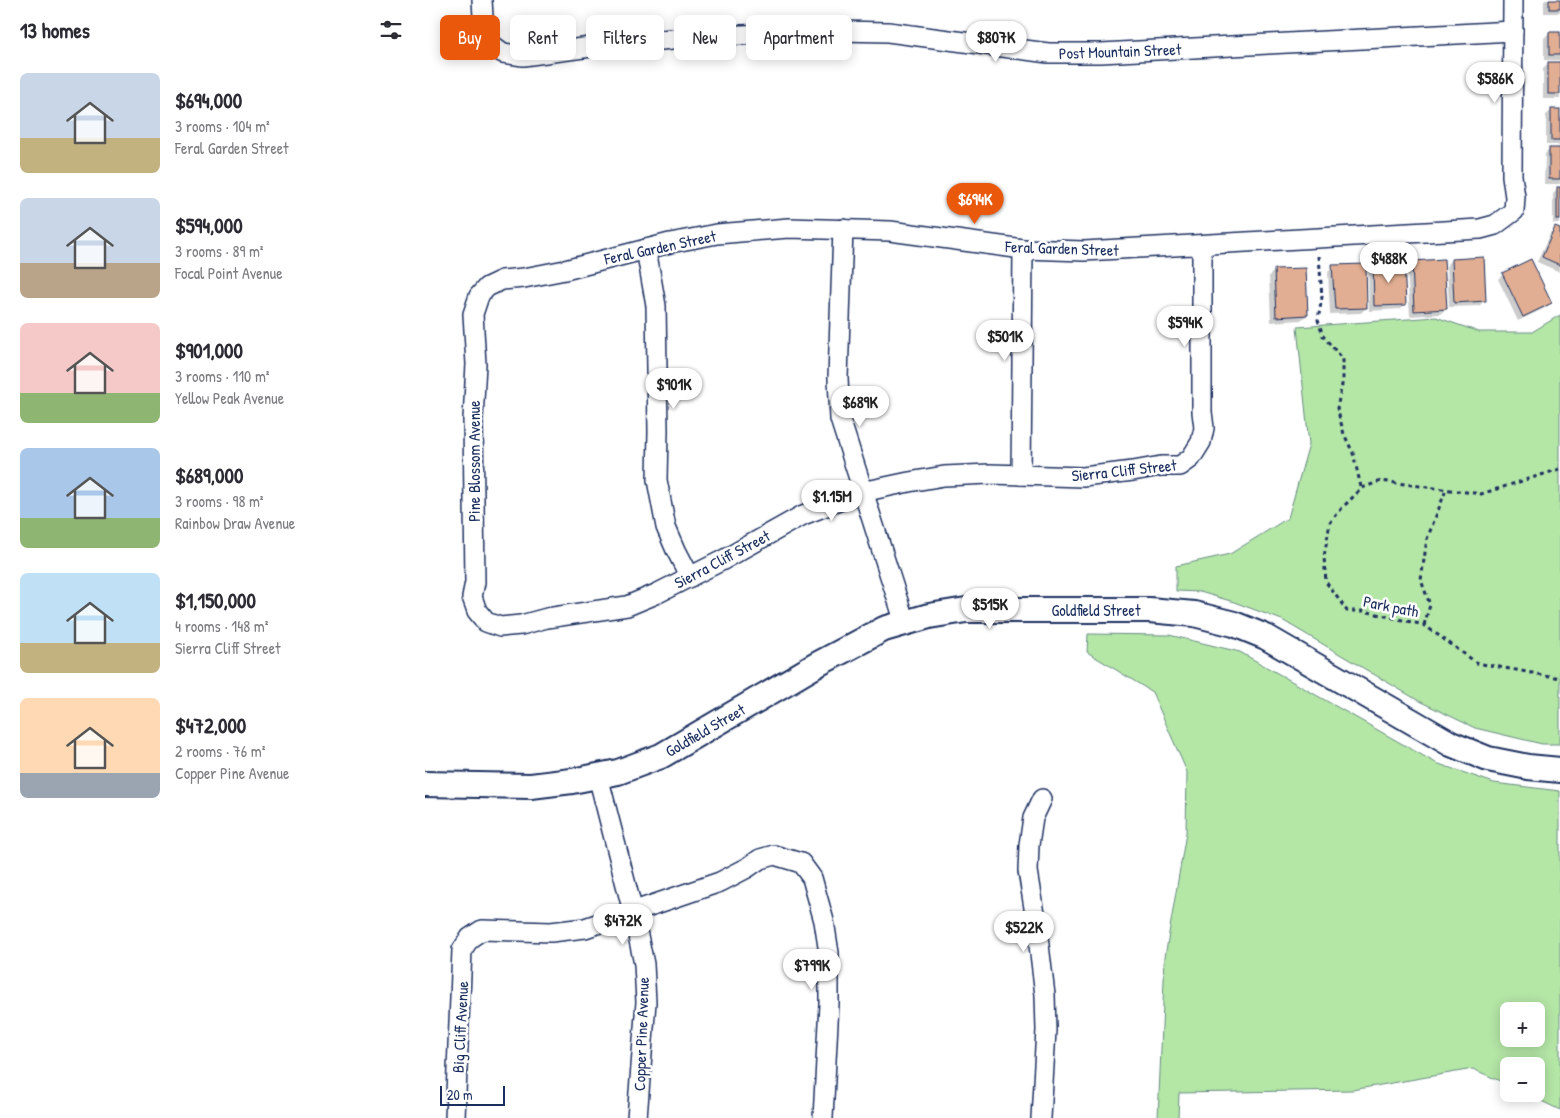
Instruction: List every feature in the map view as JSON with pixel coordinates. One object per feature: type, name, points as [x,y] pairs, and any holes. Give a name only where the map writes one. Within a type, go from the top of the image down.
[{"type":"street","name":"Post Mountain Street","points":[[482,0],[484,33],[492,45],[503,53],[523,56],[606,45],[704,37],[838,32],[888,32],[1048,53],[1101,54],[1513,31]]},
{"type":"street","points":[[1513,0],[1513,31]]},
{"type":"street","name":"Feral Garden Street","points":[[479,296],[487,287],[502,280],[565,270],[647,249],[717,234],[789,228],[890,231],[1023,249],[1084,251],[1480,229],[1495,225],[1514,211],[1515,197],[1512,176],[1513,31]]},
{"type":"street","points":[[843,229],[838,378],[840,419],[905,623]]},
{"type":"street","name":"Sierra Cliff Street","points":[[486,622],[501,627],[521,625],[547,618],[627,606],[690,577],[803,515],[862,492],[944,476],[990,474],[1083,477],[1161,466],[1180,466],[1191,458],[1201,442],[1204,428],[1202,412],[1202,245]]},
{"type":"street","points":[[647,249],[656,306],[657,480],[666,527],[675,550],[690,577]]},
{"type":"street","points":[[1021,475],[1023,249]]},
{"type":"street","name":"Pine Blossom Avenue","points":[[479,296],[473,314],[476,364],[473,419],[475,582],[472,598],[477,611],[486,622]]},
{"type":"street","name":"Goldfield Street","points":[[425,784],[531,786],[572,781],[618,772],[661,756],[817,664],[884,629],[929,616],[966,610],[1149,610],[1194,614],[1234,624],[1266,637],[1451,744],[1488,758],[1528,768],[1560,770]]},
{"type":"street","name":"Copper Pine Avenue","points":[[598,776],[633,912],[644,964],[646,1002],[637,1118]]},
{"type":"street","points":[[1041,1118],[1046,1030],[1045,995],[1028,872],[1033,818],[1042,799]]},
{"type":"street","points":[[633,912],[720,882],[760,859],[774,856],[801,863],[812,878],[824,921],[829,953],[823,1118]]},
{"type":"street","name":"Big Cliff Avenue","points":[[455,1118],[462,950],[470,938],[482,930],[551,932],[585,928],[633,912]]},
{"type":"path","points":[[1318,251],[1322,297],[1318,320],[1323,336],[1343,359],[1343,380],[1337,408],[1344,434],[1353,453],[1361,488],[1381,481],[1481,494],[1560,469]]},
{"type":"path","name":"Park path","points":[[1361,488],[1330,524],[1324,558],[1326,582],[1347,611],[1364,611],[1424,625],[1477,663],[1560,678]]},
{"type":"path","points":[[1424,625],[1430,605],[1421,580],[1427,539],[1446,490]]},
{"type":"green space","points":[[1560,315],[1560,744],[1542,744],[1475,728],[1419,701],[1282,620],[1234,602],[1200,592],[1176,591],[1176,566],[1230,554],[1288,518],[1309,444],[1297,327],[1436,317],[1479,332],[1532,332]]},
{"type":"green space","points":[[1088,634],[1169,635],[1240,652],[1436,763],[1494,783],[1560,791],[1560,1110],[1544,1102],[1545,1057],[1500,1057],[1500,1081],[1473,1069],[1352,1090],[1179,1093],[1178,1118],[1158,1118],[1165,957],[1186,833],[1187,772],[1152,692],[1087,652]]},
{"type":"building","points":[[1549,0],[1560,0],[1560,9],[1549,9]]},
{"type":"building","points":[[1549,32],[1560,32],[1560,55],[1549,55]]},
{"type":"building","points":[[1548,62],[1560,62],[1560,94],[1548,94]]},
{"type":"building","points":[[1551,109],[1560,109],[1560,140],[1551,140]]},
{"type":"building","points":[[1549,148],[1560,148],[1560,179],[1549,179]]},
{"type":"building","points":[[1557,187],[1560,187],[1560,220],[1557,220]]},
{"type":"building","points":[[1555,227],[1560,229],[1560,265],[1542,257]]},
{"type":"building","points":[[1484,257],[1486,301],[1454,303],[1452,259]]},
{"type":"building","points":[[1444,259],[1447,309],[1414,311],[1412,261]]},
{"type":"building","points":[[1531,259],[1552,303],[1523,317],[1502,273]]},
{"type":"building","points":[[1404,261],[1406,305],[1374,306],[1373,262]]},
{"type":"building","points":[[1366,264],[1367,308],[1335,309],[1332,265]]},
{"type":"building","points":[[1306,268],[1308,315],[1276,317],[1274,269]]}]
